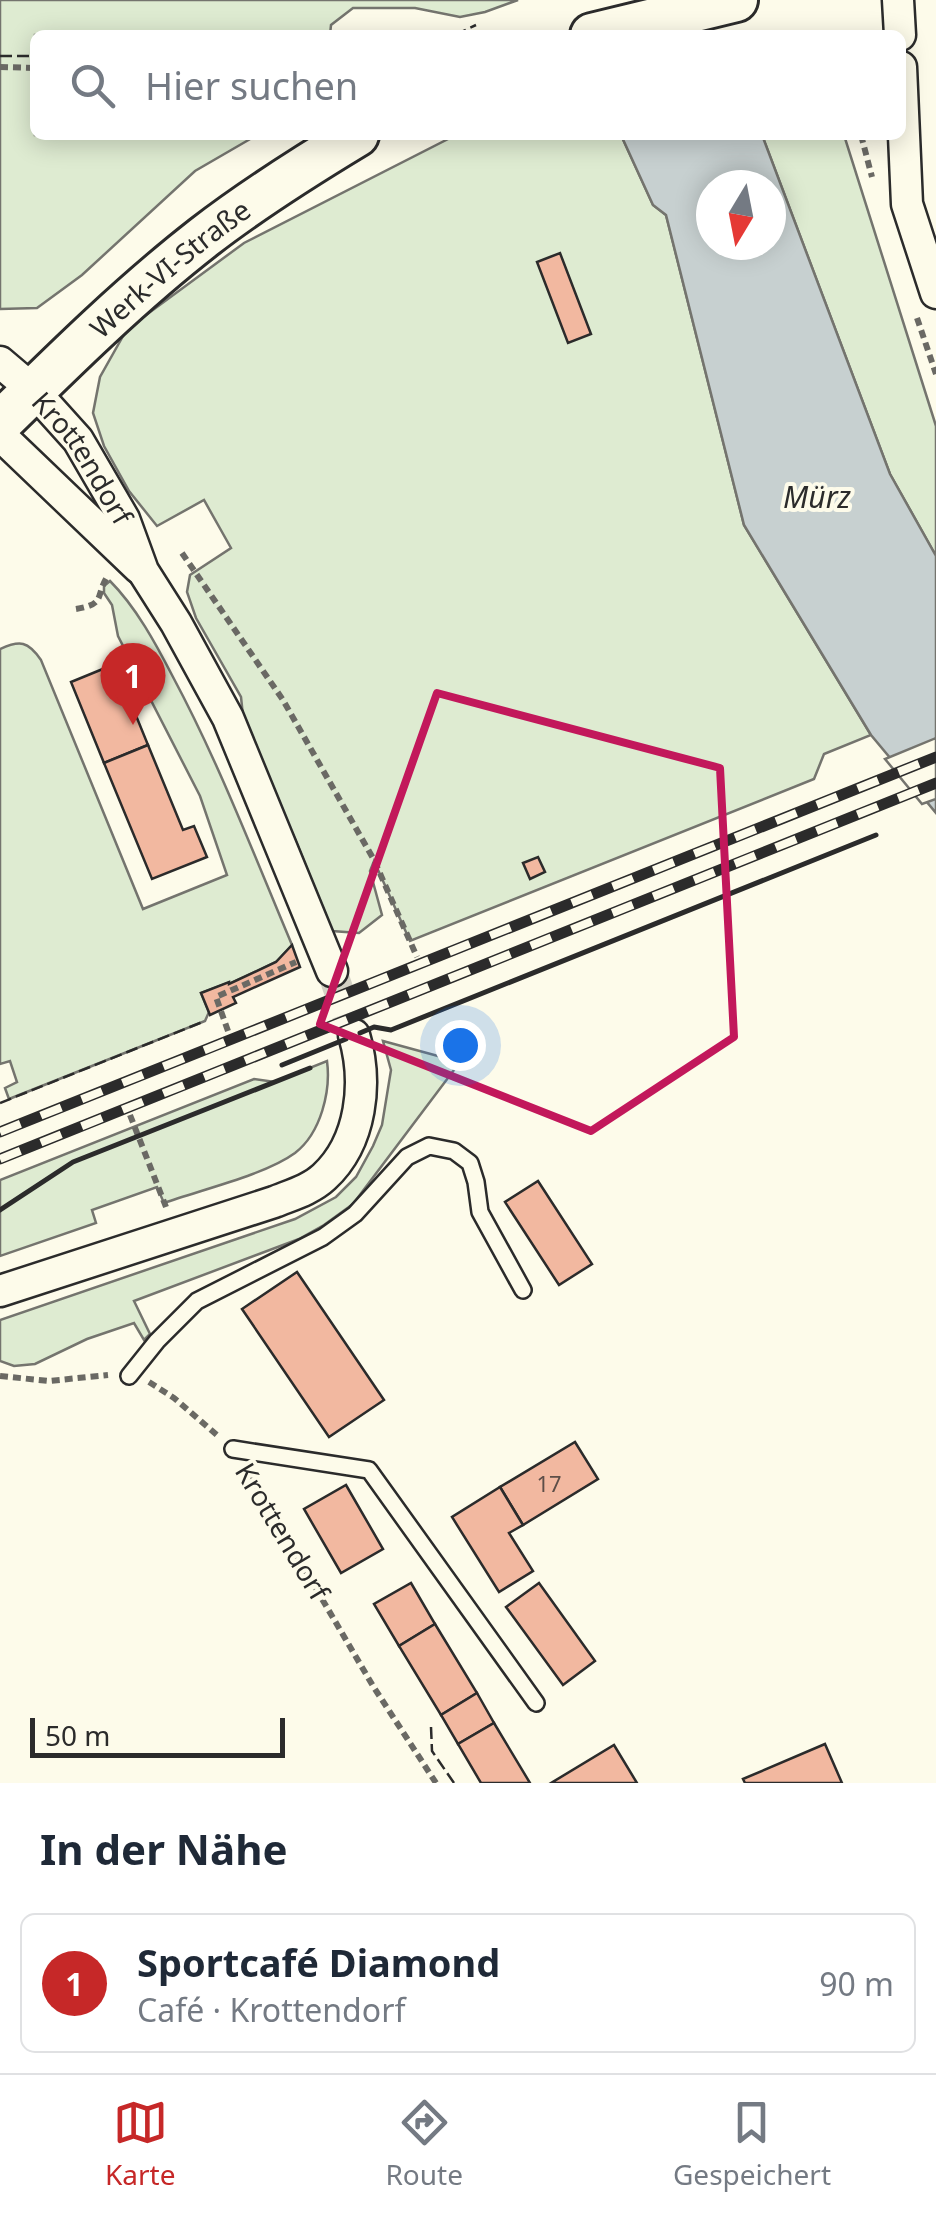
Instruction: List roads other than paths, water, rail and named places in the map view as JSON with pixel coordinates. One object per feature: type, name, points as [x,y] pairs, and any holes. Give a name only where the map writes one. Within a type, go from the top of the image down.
[{"type":"main road","points":[[613,30],[736,0]]},
{"type":"main road","name":"Werk-VI-Straße","points":[[0,423],[200,240],[286,178],[349,140]]},
{"type":"street","points":[[898,0],[900,30]]},
{"type":"street","points":[[905,140],[908,204],[936,293]]},
{"type":"street","name":"Krottendorf","points":[[0,362],[33,390],[78,440],[124,519],[143,572],[228,718],[332,971]]},
{"type":"street","name":"Krottendorf","points":[[0,435],[143,572]]},
{"type":"street","points":[[0,1291],[274,1202],[324,1177],[338,1160],[357,1119],[362,1078],[354,1036]]},
{"type":"lane","points":[[129,1376],[156,1342],[197,1302],[323,1237],[355,1214],[407,1157],[429,1146],[454,1151],[470,1164],[480,1212],[523,1290]]},
{"type":"lane","points":[[233,1448],[369,1470],[536,1703]]},
{"type":"water","name":"Mürz","points":[[623,140],[764,140],[775,170],[696,170],[696,260],[786,260],[786,199],[890,474],[936,556],[936,813],[871,735],[744,525],[666,215],[653,205]]},
{"type":"tunnel","points":[[332,971],[354,1035]]},
{"type":"railway","points":[[0,1132],[936,757]]},
{"type":"railway","points":[[0,1159],[936,783]]},
{"type":"place","name":"Sportcafé Diamond","points":[[133,725]]}]
